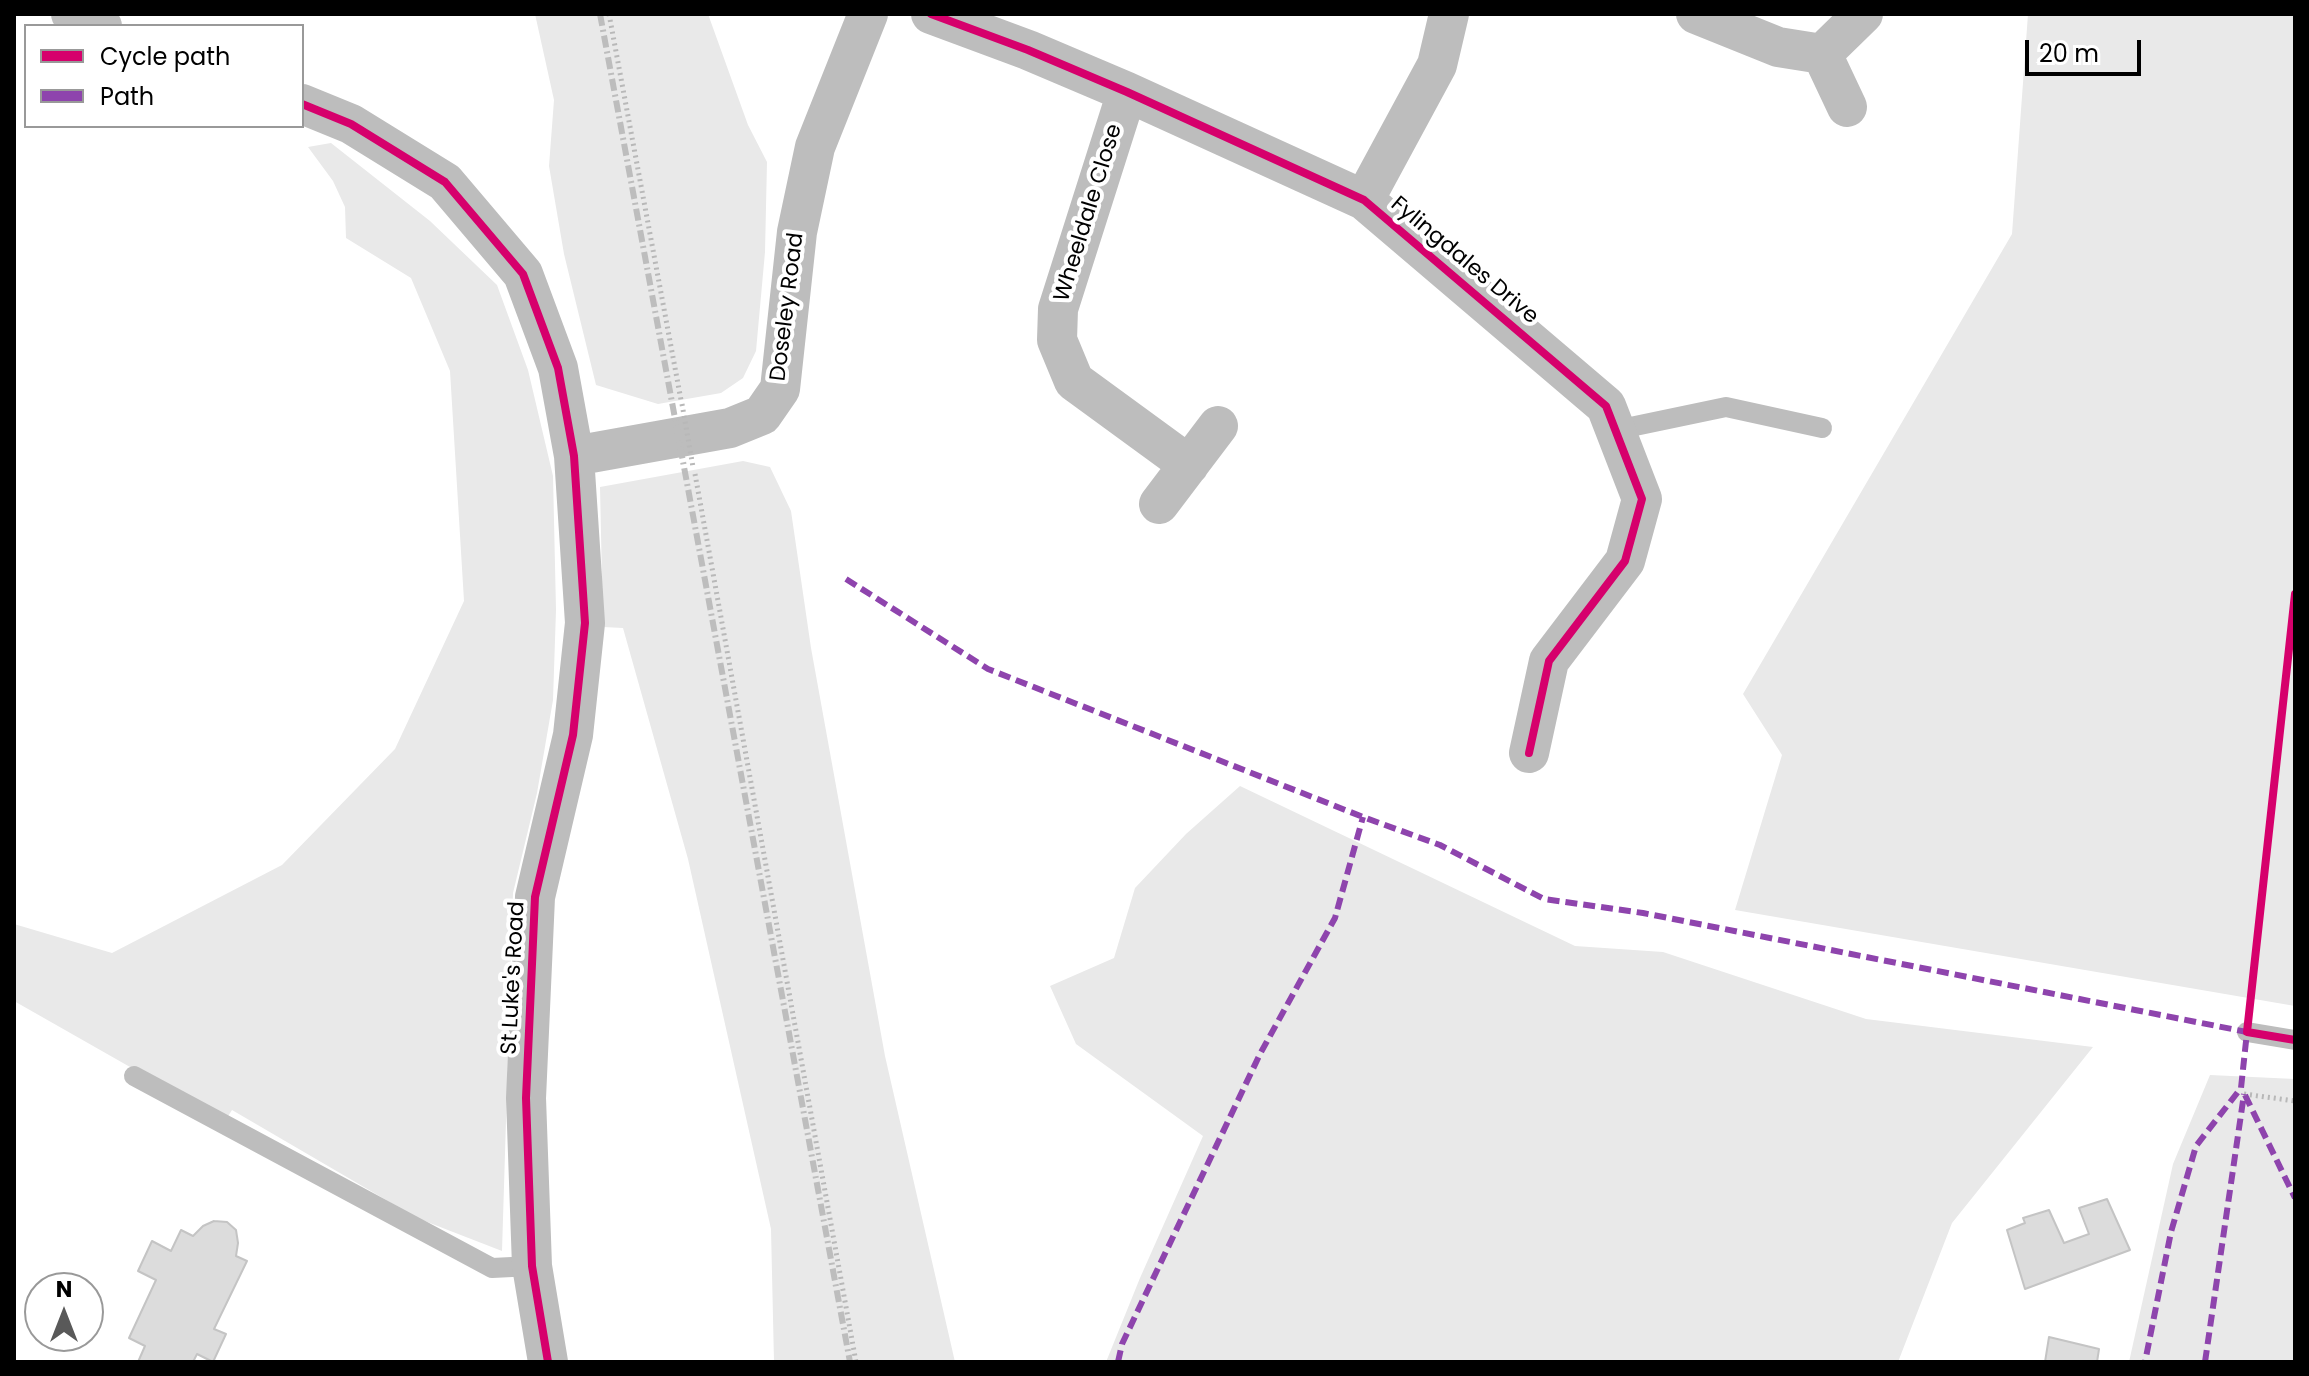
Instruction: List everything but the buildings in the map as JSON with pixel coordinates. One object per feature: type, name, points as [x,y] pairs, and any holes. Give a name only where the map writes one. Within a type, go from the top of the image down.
[{"type":"street","points":[[71,14],[97,24]]},
{"type":"street","name":"Doseley Road","points":[[574,456],[730,428],[762,415],[780,389],[797,232],[815,147],[868,14]]},
{"type":"street","name":"Fylingdales Drive","points":[[931,14],[1028,50],[1127,92],[1364,200],[1606,406],[1642,499],[1625,561],[1549,661],[1529,753]]},
{"type":"street","points":[[1364,200],[1437,65],[1449,14]]},
{"type":"street","points":[[1696,14],[1778,47],[1822,54]]},
{"type":"street","points":[[1822,54],[1863,14]]},
{"type":"street","points":[[1822,54],[1847,107]]},
{"type":"street","name":"Wheeldale Close","points":[[1127,92],[1058,309],[1057,340],[1074,381],[1189,465]]},
{"type":"street","name":"St Luke's Road","points":[[304,105],[351,124],[445,182],[523,274],[558,368],[574,456],[585,623],[573,735],[535,897],[526,1098],[532,1266],[548,1362]]},
{"type":"street","points":[[1159,504],[1218,426]]},
{"type":"lane","points":[[1616,430],[1726,407],[1822,428]]},
{"type":"lane","points":[[2247,1032],[2295,1040]]},
{"type":"lane","points":[[134,1076],[492,1268],[532,1266]]},
{"type":"path","points":[[609,14],[856,1362]]},
{"type":"path","points":[[2244,1094],[2295,1101]]},
{"type":"shaded area","points":[[535,14],[708,14],[748,125],[767,162],[765,252],[756,351],[743,378],[721,393],[658,404],[596,385],[564,254],[549,166],[554,100]]},
{"type":"shaded area","points":[[2028,14],[2295,14],[2295,1006],[1735,910],[1782,755],[1743,694],[2012,234]]},
{"type":"shaded area","points":[[331,143],[430,221],[497,285],[528,370],[553,476],[556,610],[553,700],[537,793],[513,893],[502,1251],[417,1218],[232,1110],[225,1121],[14,1001],[14,924],[112,953],[282,865],[395,749],[464,601],[450,371],[411,278],[346,238],[345,207],[333,181],[308,147]]},
{"type":"shaded area","points":[[743,461],[770,467],[791,511],[811,648],[885,1056],[955,1362],[774,1362],[771,1229],[688,859],[623,628],[603,627],[600,487]]},
{"type":"shaded area","points":[[1240,786],[1575,946],[1663,952],[1866,1019],[2093,1047],[1952,1223],[1898,1362],[1106,1362],[1203,1136],[1076,1044],[1050,986],[1114,958],[1135,888],[1186,834]]},
{"type":"shaded area","points":[[2210,1075],[2295,1079],[2295,1362],[2129,1362],[2173,1164]]},
{"type":"railway","points":[[600,14],[850,1362]]},
{"type":"marked path","points":[[846,579],[988,669],[1440,845],[1544,899],[1643,913],[2247,1032],[2241,1088],[2196,1146],[2171,1232],[2145,1362]]},
{"type":"marked path","points":[[1118,1362],[1122,1344],[1260,1054],[1335,918],[1363,817]]},
{"type":"marked path","points":[[2205,1362],[2244,1094]]},
{"type":"marked path","points":[[2245,1095],[2295,1198]]},
{"type":"cycle path","points":[[931,14],[1028,50],[1127,92],[1364,200],[1606,406],[1642,499],[1625,561],[1549,661],[1529,753]]},
{"type":"cycle path","points":[[304,105],[351,124],[445,182],[523,274],[558,368],[574,456],[585,623],[573,735],[535,897],[526,1098],[532,1266],[548,1362]]},
{"type":"cycle path","points":[[2295,594],[2247,1032],[2295,1040]]}]
